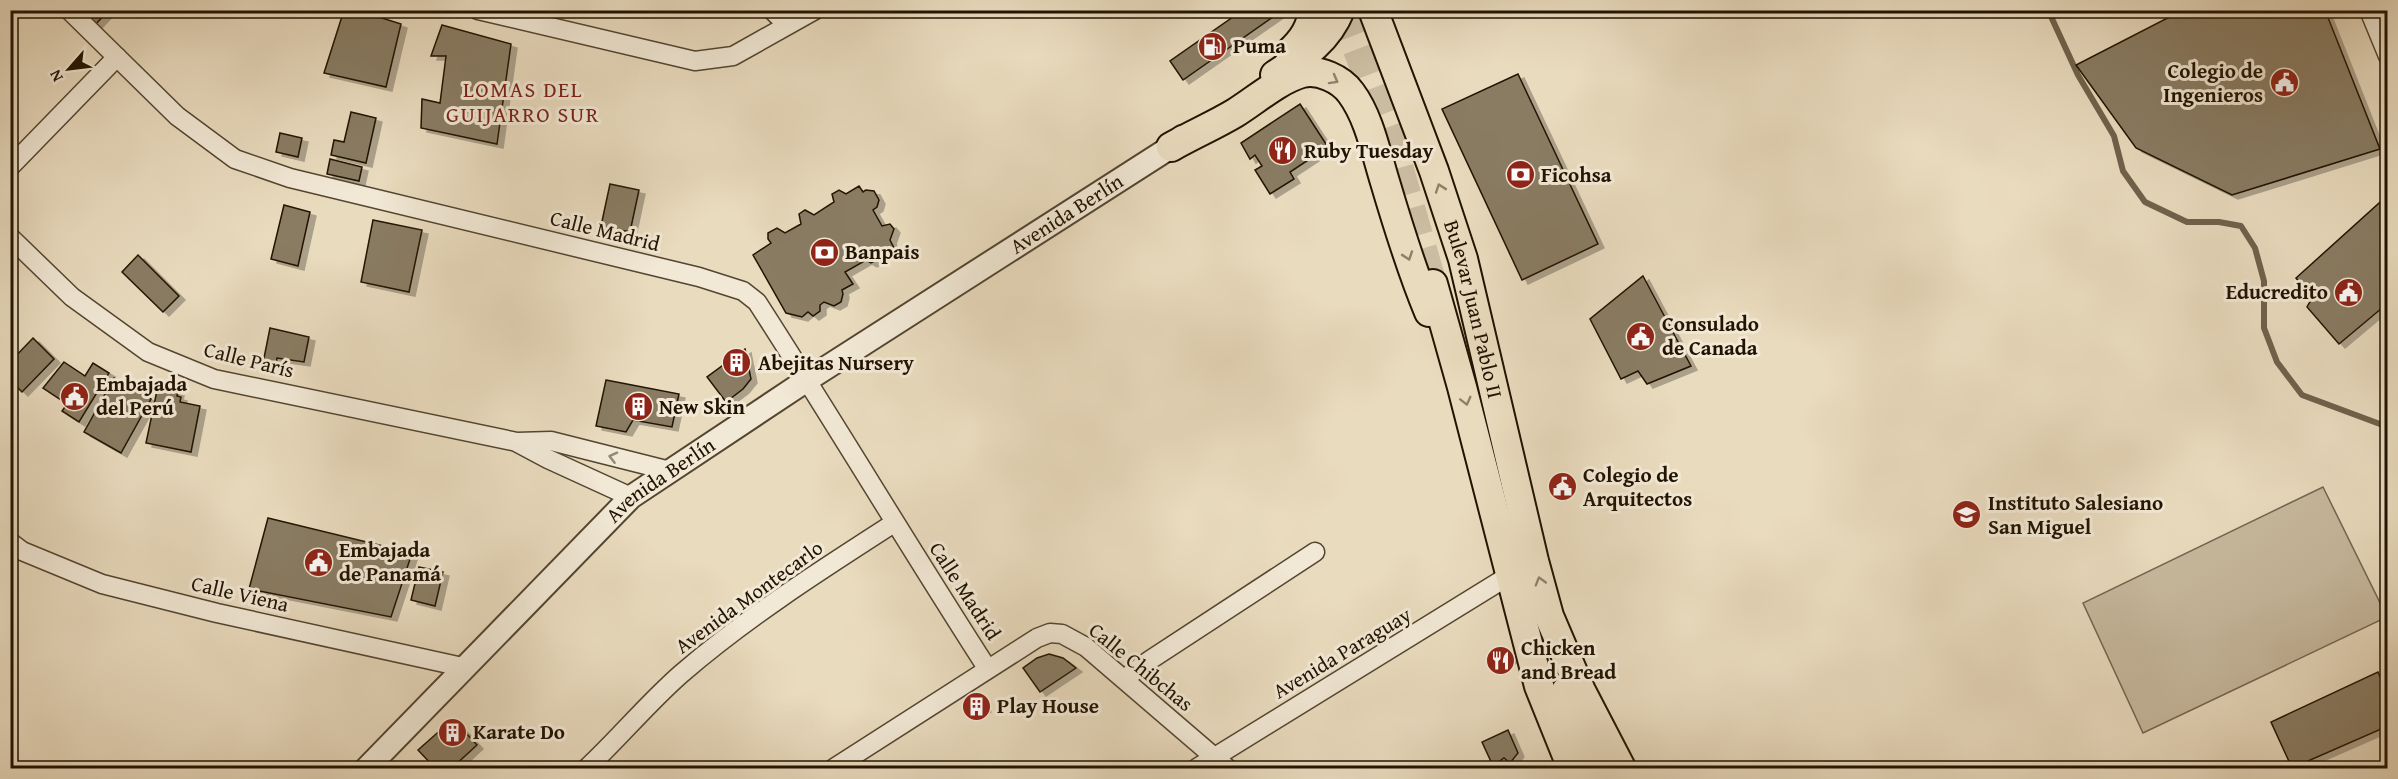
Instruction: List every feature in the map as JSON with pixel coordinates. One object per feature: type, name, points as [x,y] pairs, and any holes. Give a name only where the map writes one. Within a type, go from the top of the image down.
[{"type":"main road","points":[[1214,111],[1298,45],[1310,28],[1313,10]]},
{"type":"main road","points":[[1214,111],[1240,99],[1308,53],[1322,41],[1340,10]]},
{"type":"main road","name":"Bulevar Juan Pablo II","points":[[1373,10],[1430,161],[1463,259],[1532,551],[1550,616],[1562,679],[1585,762]]},
{"type":"main road","points":[[1171,147],[1234,114],[1282,82],[1302,73],[1316,72],[1336,79],[1350,92],[1359,107],[1416,281],[1435,324],[1453,354]]},
{"type":"main road","name":"Bulevar Juan Pablo II","points":[[1432,284],[1453,354],[1539,686],[1585,762]]},
{"type":"main road","name":"Bulevar Juan Pablo II","points":[[1550,616],[1581,691],[1621,768]]},
{"type":"street","name":"Calle Madrid","points":[[69,10],[177,116],[235,159],[290,178],[699,277],[743,291],[757,302],[987,668]]},
{"type":"street","points":[[478,10],[695,61],[722,60],[733,56],[815,10]]},
{"type":"street","points":[[772,10],[787,25]]},
{"type":"street","points":[[2369,10],[2388,56]]},
{"type":"street","points":[[10,166],[117,57]]},
{"type":"street","name":"Avenida Berlín","points":[[368,768],[631,497],[807,380],[1171,147],[1214,111]]},
{"type":"street","name":"Calle París","points":[[10,237],[72,297],[148,352],[214,378],[517,442],[551,441],[670,471]]},
{"type":"street","name":"Calle París","points":[[517,442],[548,459],[631,497]]},
{"type":"street","name":"Avenida Montecarlo","points":[[587,768],[680,676],[742,625],[814,574],[894,522]]},
{"type":"street","name":"Calle Viena","points":[[10,542],[22,551],[102,584],[218,613],[467,668]]},
{"type":"street","points":[[1124,680],[1150,660],[1315,552]]},
{"type":"street","name":"Avenida Paraguay","points":[[1197,768],[1221,763],[1510,575]]},
{"type":"street","name":"Calle Chibchas","points":[[834,768],[987,668],[1037,638],[1050,633],[1062,634],[1086,647],[1221,763]]},
{"type":"shaded area","points":[[2323,487],[2387,617],[2143,733],[2083,603]]},
{"type":"building","points":[[82,10],[109,10],[96,24]]},
{"type":"building","points":[[344,10],[357,10],[401,24],[386,87],[324,73]]},
{"type":"building","name":"Puma","points":[[1243,10],[1283,10],[1183,80],[1170,61]]},
{"type":"building","points":[[2183,10],[2325,10],[2380,149],[2232,195],[2136,148],[2076,65]]},
{"type":"building","points":[[442,25],[511,44],[497,144],[421,128],[422,99],[440,103],[446,56],[431,56]]},
{"type":"building","name":"Ficohsa","points":[[1518,74],[1598,244],[1522,280],[1442,109]]},
{"type":"building","name":"Ruby Tuesday","points":[[1300,104],[1328,147],[1290,172],[1294,179],[1270,194],[1255,170],[1262,166],[1255,155],[1250,159],[1241,143]]},
{"type":"building","points":[[351,112],[376,118],[366,163],[331,155],[334,140],[344,142]]},
{"type":"building","points":[[280,133],[302,138],[298,157],[276,152]]},
{"type":"building","points":[[330,159],[362,167],[359,181],[327,174]]},
{"type":"building","points":[[610,184],[639,190],[630,232],[601,226]]},
{"type":"building","name":"Banpais","points":[[859,186],[863,192],[874,191],[879,200],[877,207],[873,210],[882,226],[890,224],[894,229],[890,240],[895,250],[871,263],[866,260],[845,272],[853,284],[842,290],[841,302],[834,306],[824,302],[820,305],[820,311],[813,316],[808,312],[802,317],[786,313],[753,255],[771,243],[768,233],[777,228],[785,233],[801,224],[799,214],[805,210],[814,215],[834,202],[832,194],[839,190],[846,194]]},
{"type":"building","points":[[2388,195],[2388,303],[2339,344],[2307,307],[2312,298],[2296,278]]},
{"type":"building","points":[[284,205],[310,212],[298,266],[271,259]]},
{"type":"building","points":[[373,220],[422,230],[409,292],[361,282]]},
{"type":"building","points":[[138,255],[179,296],[163,312],[122,272]]},
{"type":"building","points":[[1643,276],[1691,366],[1647,384],[1638,371],[1621,379],[1590,319]]},
{"type":"building","points":[[270,328],[309,337],[304,362],[277,358],[276,366],[263,363]]},
{"type":"building","points":[[33,338],[54,359],[22,392],[10,380],[10,362]]},
{"type":"building","name":"Abejitas Nursery","points":[[745,349],[751,379],[743,389],[726,402],[707,377]]},
{"type":"building","name":"Embajada del Perú","points":[[64,362],[85,376],[93,363],[109,373],[79,422],[62,411],[67,404],[43,388]]},
{"type":"building","points":[[114,378],[151,399],[121,453],[84,432]]},
{"type":"building","name":"New Skin","points":[[606,380],[679,394],[672,427],[633,420],[626,432],[596,426]]},
{"type":"building","points":[[159,381],[174,384],[172,391],[178,392],[177,396],[181,397],[180,402],[200,406],[191,452],[146,443]]},
{"type":"building","points":[[268,518],[412,553],[391,617],[249,589]]},
{"type":"building","points":[[419,567],[443,572],[435,606],[411,600]]},
{"type":"building","name":"Chicken and Bread","points":[[1507,650],[1512,658],[1494,669],[1489,661]]},
{"type":"building","points":[[1049,654],[1063,658],[1076,668],[1040,692],[1023,668],[1037,658]]},
{"type":"building","points":[[2378,672],[2388,695],[2388,726],[2292,768],[2271,722]]},
{"type":"building","name":"Play House","points":[[978,696],[985,708],[974,715],[967,703]]},
{"type":"building","name":"Karate Do","points":[[453,719],[477,745],[452,768],[435,768],[418,750]]},
{"type":"building","points":[[1508,730],[1518,753],[1510,763],[1504,758],[1493,766],[1482,742]]},
{"type":"waterway","points":[[2048,10],[2078,75],[2114,136],[2123,171],[2145,202],[2187,222],[2219,222],[2241,226],[2255,248],[2264,281],[2264,328],[2277,362],[2302,395],[2388,427]]},
{"type":"tunnel","points":[[1342,10],[1392,142],[1433,284]]},
{"type":"place","name":"Puma","points":[[1212,46]]},
{"type":"place","name":"Colegio de Ingenieros","points":[[2284,83]]},
{"type":"place","name":"Ruby Tuesday","points":[[1283,151]]},
{"type":"place","name":"Ficohsa","points":[[1520,175]]},
{"type":"place","name":"Banpais","points":[[824,252]]},
{"type":"place","name":"Educredito","points":[[2349,292]]},
{"type":"place","name":"Consulado de Canada","points":[[1641,336]]},
{"type":"place","name":"Abejitas Nursery","points":[[737,363]]},
{"type":"place","name":"Embajada del Perú","points":[[75,396]]},
{"type":"place","name":"New Skin","points":[[638,407]]},
{"type":"place","name":"Colegio de Arquitectos","points":[[1562,487]]},
{"type":"place","name":"Instituto Salesiano San Miguel","points":[[1967,515]]},
{"type":"place","name":"Embajada de Panamá","points":[[318,562]]},
{"type":"place","name":"Chicken and Bread","points":[[1500,660]]},
{"type":"place","name":"Play House","points":[[976,706]]},
{"type":"place","name":"Karate Do","points":[[452,732]]},
{"type":"district","name":"LOMAS DEL GUIJARRO SUR","points":[[523,102]]}]
